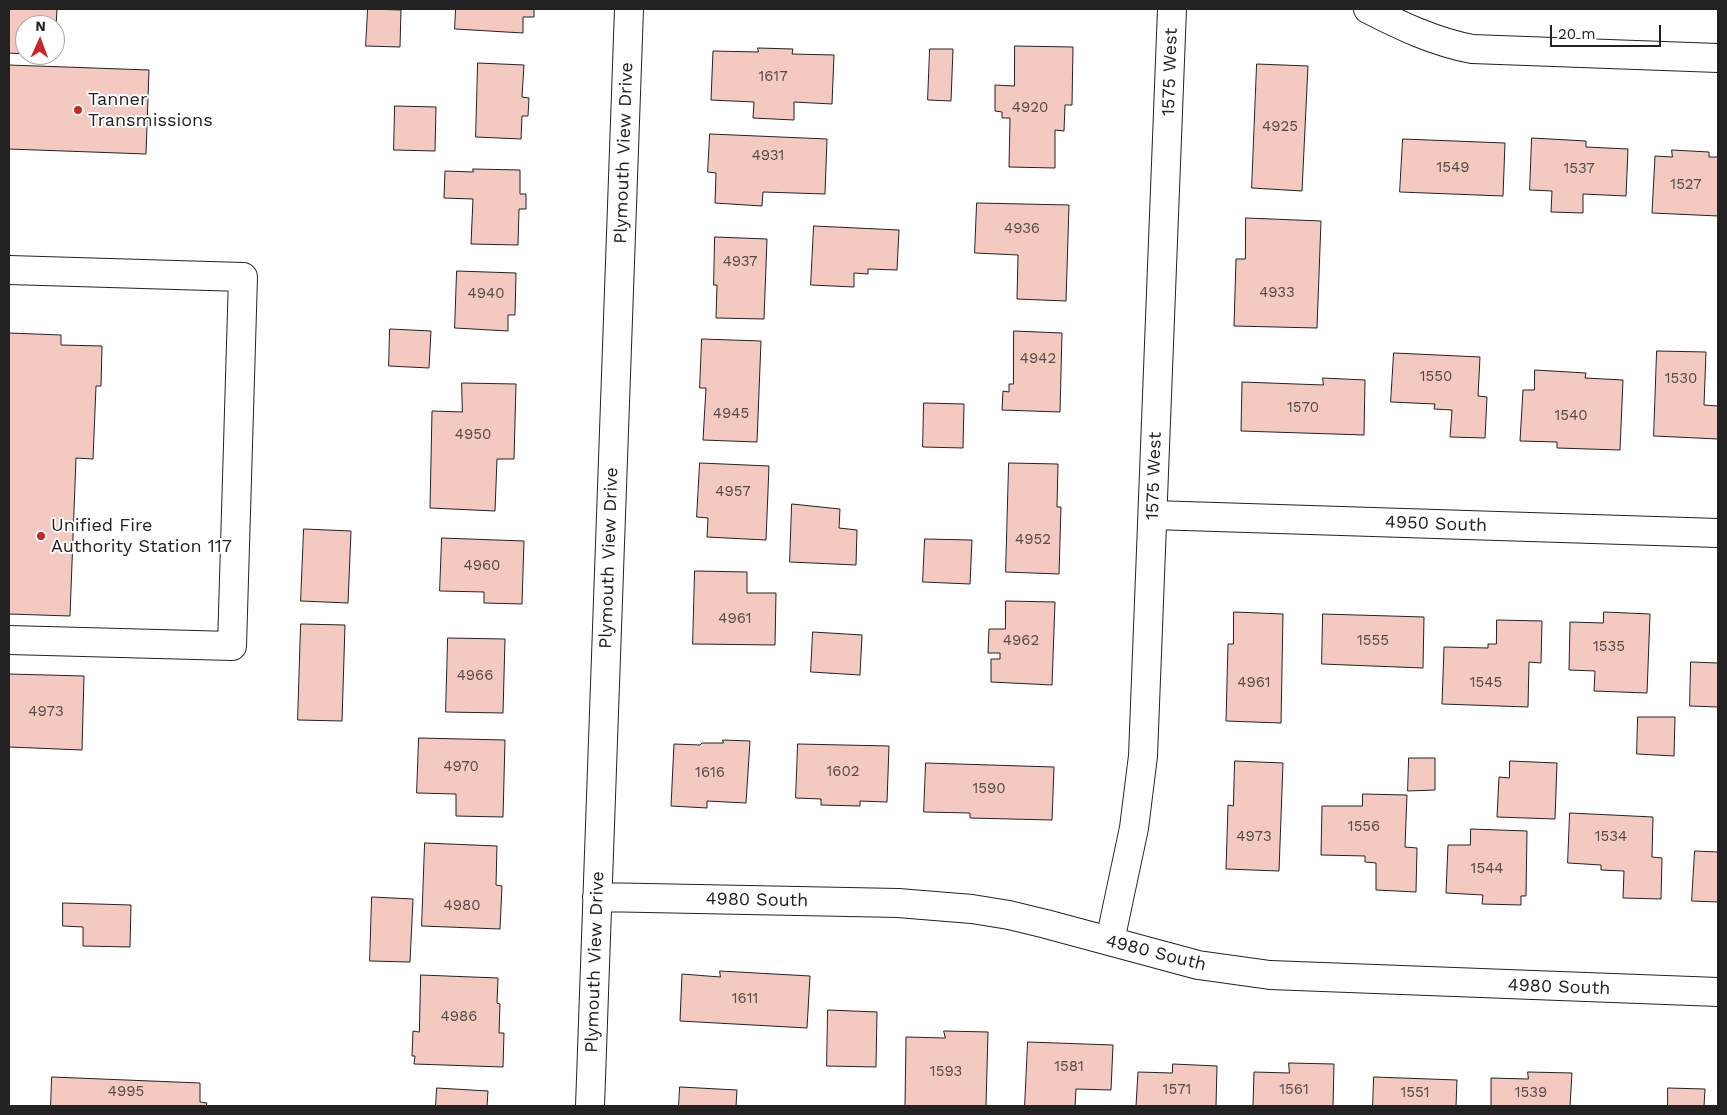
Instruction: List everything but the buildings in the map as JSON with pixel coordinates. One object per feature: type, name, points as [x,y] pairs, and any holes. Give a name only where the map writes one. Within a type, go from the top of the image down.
[{"type":"street","name":"Plymouth View Drive","points":[[590,1106],[629,9]]},
{"type":"street","name":"1575 West","points":[[1110,941],[1134,828],[1143,756],[1172,9]]},
{"type":"street","points":[[1368,9],[1429,37],[1450,45],[1472,49],[1718,58]]},
{"type":"street","points":[[9,270],[242,276],[232,646],[9,640]]},
{"type":"street","name":"4950 South","points":[[1153,514],[1718,533]]},
{"type":"street","name":"4980 South","points":[[598,897],[935,905],[972,909],[1009,915],[1198,965],[1270,976],[1718,992]]},
{"type":"place","name":"Tanner Transmissions","points":[[78,110]]},
{"type":"place","name":"Unified Fire Authority Station 117","points":[[41,536]]}]
